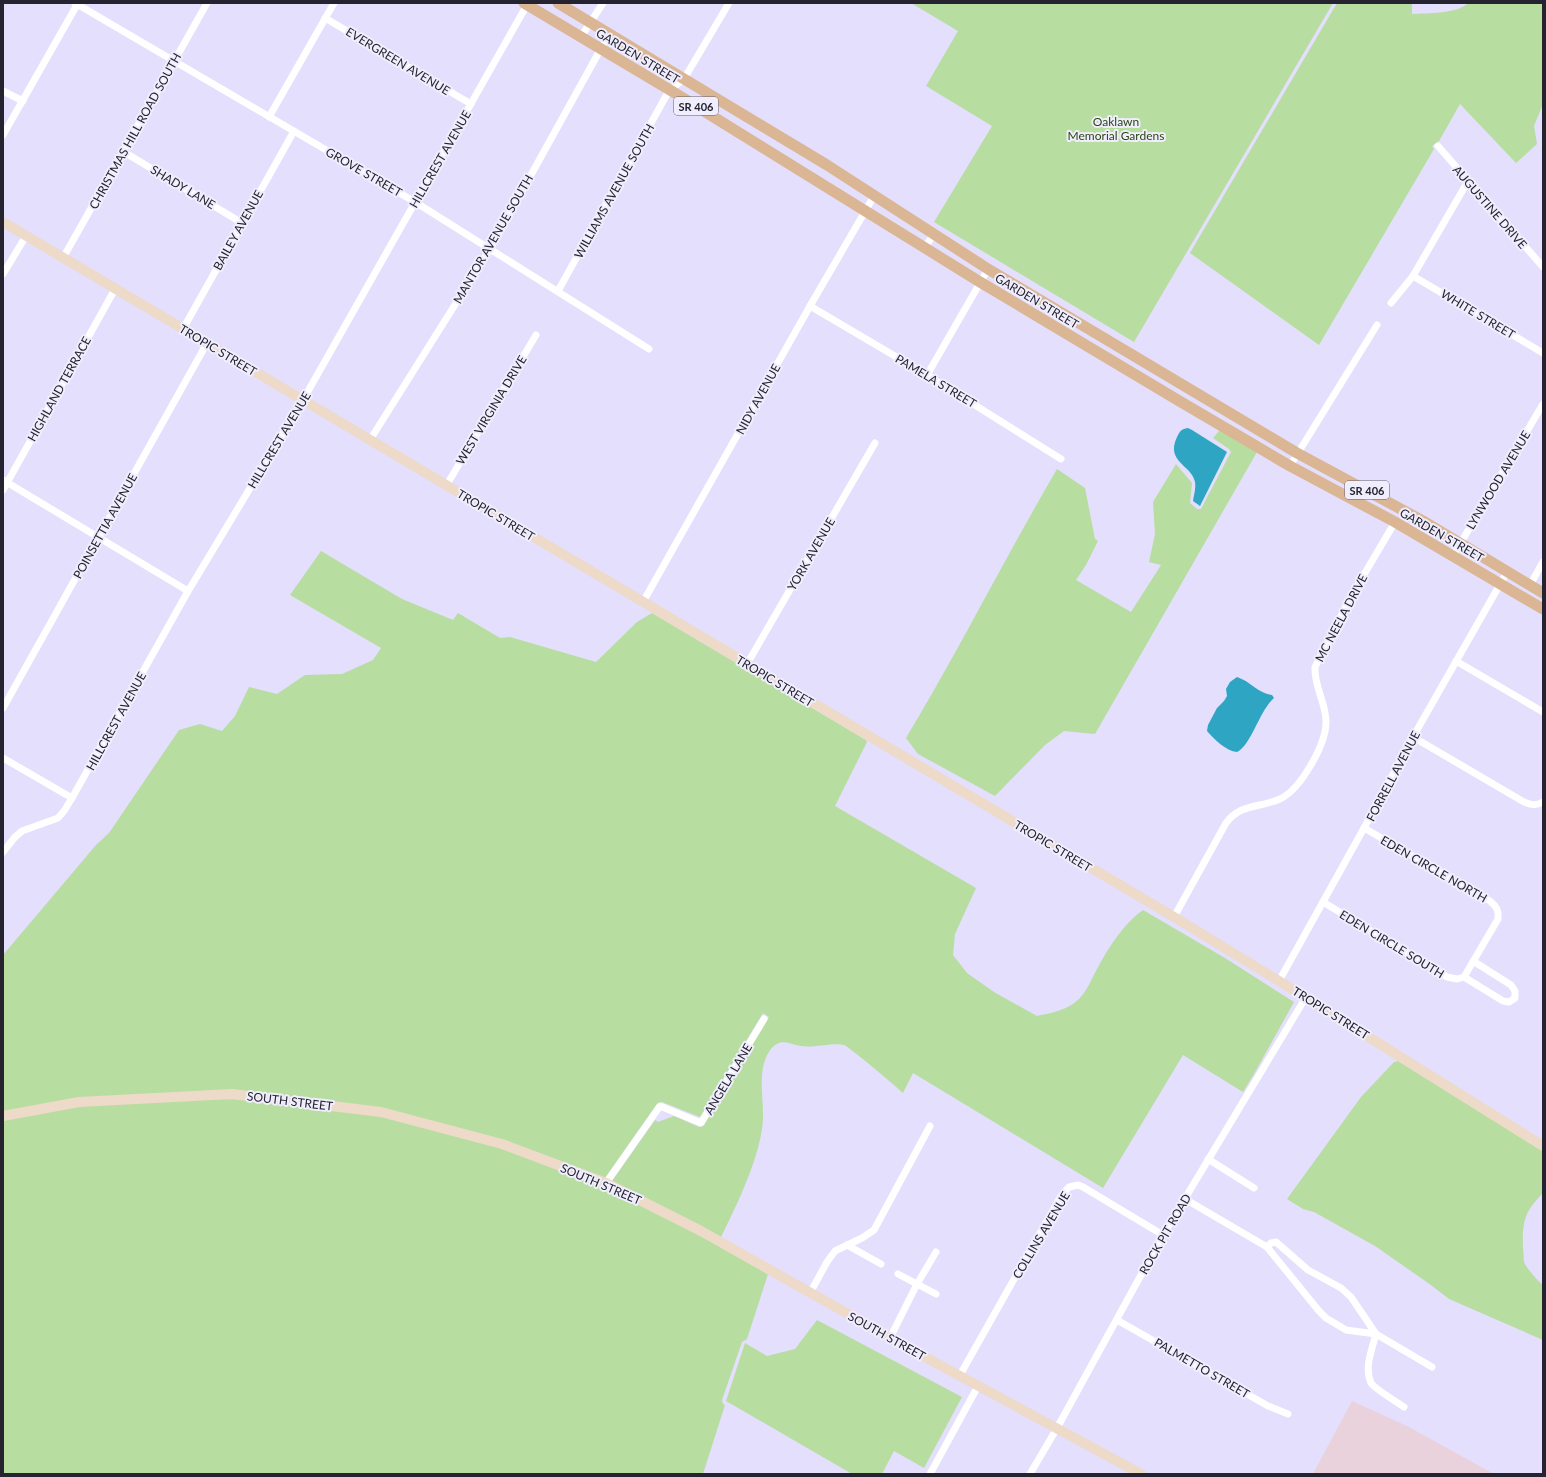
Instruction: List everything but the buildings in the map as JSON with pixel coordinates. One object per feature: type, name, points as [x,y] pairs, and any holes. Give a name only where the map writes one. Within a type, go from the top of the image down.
[{"type":"main road","name":"GARDEN STREET","points":[[558,3],[743,114],[988,269],[1068,317],[1298,453],[1461,543],[1543,593]]},
{"type":"main road","name":"GARDEN STREET","points":[[527,4],[670,90],[1060,330],[1290,466],[1395,522],[1543,610]]},
{"type":"main road","points":[[740,134],[744,127],[743,114]]},
{"type":"street","name":"GROVE STREET","points":[[77,3],[415,202],[649,348]]},
{"type":"street","points":[[3,135],[77,3]]},
{"type":"street","name":"CHRISTMAS HILL ROAD SOUTH","points":[[63,258],[207,3]]},
{"type":"street","points":[[270,117],[334,3]]},
{"type":"street","points":[[581,37],[603,3]]},
{"type":"street","points":[[670,90],[684,78],[729,3]]},
{"type":"street","name":"HILLCREST AVENUE","points":[[3,852],[15,837],[22,832],[58,818],[64,811],[188,591],[303,400],[527,4]]},
{"type":"street","name":"EVERGREEN AVENUE","points":[[326,18],[471,104]]},
{"type":"street","name":"MANTOR AVENUE SOUTH","points":[[370,440],[490,249],[609,34]]},
{"type":"street","points":[[3,90],[23,101]]},
{"type":"street","name":"WILLIAMS AVENUE SOUTH","points":[[558,291],[670,90]]},
{"type":"street","name":"BAILEY AVENUE","points":[[183,329],[294,131]]},
{"type":"street","name":"AUGUSTINE DRIVE","points":[[1438,146],[1543,267]]},
{"type":"street","name":"SHADY LANE","points":[[124,152],[242,223]]},
{"type":"street","points":[[1391,303],[1413,276],[1468,181]]},
{"type":"street","name":"NIDY AVENUE","points":[[642,602],[874,196]]},
{"type":"street","name":"TROPIC STREET","points":[[3,222],[1174,917],[1306,997],[1543,1146]]},
{"type":"street","points":[[925,247],[934,234]]},
{"type":"street","points":[[3,274],[26,236]]},
{"type":"street","points":[[927,375],[988,269]]},
{"type":"street","name":"WHITE STREET","points":[[1413,276],[1543,353]]},
{"type":"street","name":"HIGHLAND TERRACE","points":[[3,490],[5,482],[114,289]]},
{"type":"street","name":"PAMELA STREET","points":[[810,306],[927,375],[1061,458]]},
{"type":"street","points":[[1060,330],[1068,317]]},
{"type":"street","points":[[1290,466],[1377,325]]},
{"type":"street","name":"WEST VIRGINIA DRIVE","points":[[446,486],[536,335]]},
{"type":"street","name":"POINSETTIA AVENUE","points":[[3,708],[207,343]]},
{"type":"street","points":[[1181,402],[1189,388]]},
{"type":"street","name":"LYNWOOD AVENUE","points":[[1452,556],[1543,404]]},
{"type":"street","name":"YORK AVENUE","points":[[747,664],[875,443]]},
{"type":"street","points":[[5,482],[188,591]]},
{"type":"street","name":"MC NEELA DRIVE","points":[[1174,917],[1226,823],[1231,817],[1244,808],[1281,798],[1298,784],[1310,766],[1323,740],[1326,720],[1314,677],[1316,666],[1352,594],[1395,522]]},
{"type":"street","points":[[1530,585],[1543,562]]},
{"type":"street","name":"FORRELL AVENUE","points":[[1279,981],[1413,737],[1507,572]]},
{"type":"street","points":[[1456,661],[1543,712]]},
{"type":"street","points":[[1413,737],[1530,805],[1543,802]]},
{"type":"street","points":[[3,758],[72,798]]},
{"type":"street","name":"EDEN CIRCLE NORTH","points":[[1364,828],[1490,901],[1496,906],[1498,919],[1464,977]]},
{"type":"street","name":"EDEN CIRCLE SOUTH","points":[[1323,902],[1447,977],[1457,979],[1464,977]]},
{"type":"street","points":[[1464,977],[1503,1001],[1509,1002],[1514,998],[1515,991],[1511,985],[1473,961]]},
{"type":"street","name":"ROCK PIT ROAD","points":[[1030,1474],[1117,1320],[1162,1235],[1306,997]]},
{"type":"street","name":"ANGELA LANE","points":[[606,1183],[660,1106],[701,1123],[764,1019]]},
{"type":"street","name":"SOUTH STREET","points":[[3,1116],[78,1102],[232,1094],[381,1112],[502,1144],[606,1183],[701,1231],[890,1338],[1057,1428],[1128,1471],[1141,1474]]},
{"type":"street","points":[[810,1293],[827,1262],[835,1251],[862,1238],[874,1230],[930,1126]]},
{"type":"street","points":[[1208,1160],[1254,1188]]},
{"type":"street","name":"COLLINS AVENUE","points":[[960,1375],[1062,1196],[1069,1187],[1078,1185],[1083,1187],[1162,1235]]},
{"type":"street","points":[[1185,1199],[1267,1246],[1326,1318],[1346,1330],[1376,1334],[1432,1367]]},
{"type":"street","points":[[1267,1246],[1276,1242],[1308,1270],[1341,1288],[1351,1297],[1376,1334],[1368,1363],[1372,1384],[1404,1407]]},
{"type":"street","points":[[846,1245],[881,1264]]},
{"type":"street","points":[[890,1338],[917,1284],[936,1252]]},
{"type":"street","points":[[898,1274],[936,1294]]},
{"type":"street","name":"PALMETTO STREET","points":[[1117,1320],[1268,1406],[1288,1414]]},
{"type":"street","points":[[930,1474],[978,1386]]},
{"type":"shaded area","points":[[1352,1401],[1407,1426],[1494,1474],[1313,1474]]},
{"type":"green space","name":"Oaklawn Memorial Gardens","points":[[911,3],[1333,3],[1134,342],[934,222],[992,126],[926,86],[958,31]]},
{"type":"green space","points":[[1337,3],[1412,3],[1412,14],[1450,11],[1463,7],[1468,3],[1543,3],[1543,104],[1534,126],[1537,144],[1516,163],[1460,104],[1439,141],[1432,146],[1434,149],[1319,345],[1190,253]]},
{"type":"green space","points":[[1220,430],[1257,452],[1095,734],[1064,731],[1045,745],[995,796],[918,754],[906,738],[945,671],[1057,469],[1085,488],[1095,539],[1098,541],[1086,565],[1076,580],[1131,612],[1161,565],[1149,562],[1155,534],[1153,502],[1176,464],[1192,483],[1190,503],[1197,509],[1201,509],[1231,452],[1213,438]]},
{"type":"green space","points":[[321,551],[402,599],[453,620],[458,613],[500,638],[510,637],[596,662],[637,622],[652,613],[866,740],[867,742],[835,806],[976,888],[955,934],[953,955],[967,973],[994,992],[1037,1016],[1070,1006],[1082,996],[1116,938],[1129,922],[1143,910],[1225,958],[1294,1002],[1243,1092],[1183,1055],[1103,1188],[913,1073],[903,1093],[867,1062],[844,1045],[835,1044],[801,1046],[785,1042],[778,1043],[771,1049],[767,1056],[762,1072],[763,1114],[759,1143],[742,1193],[721,1237],[612,1181],[655,1120],[658,1122],[674,1116],[699,1127],[704,1125],[769,1017],[763,1013],[700,1117],[662,1102],[657,1104],[605,1178],[503,1140],[233,1090],[3,1111],[3,955],[96,845],[109,833],[179,730],[200,724],[222,731],[235,716],[249,687],[277,694],[305,675],[342,674],[373,660],[381,648],[290,595]]},
{"type":"green space","points":[[1399,1061],[1543,1151],[1543,1193],[1528,1212],[1524,1224],[1523,1240],[1525,1264],[1543,1285],[1543,1340],[1449,1299],[1375,1246],[1314,1212],[1303,1209],[1287,1199],[1361,1097],[1394,1062]]},
{"type":"green space","points":[[231,1098],[380,1116],[500,1148],[604,1187],[699,1235],[768,1274],[747,1339],[742,1342],[722,1400],[723,1404],[725,1405],[703,1474],[3,1474],[3,1120],[79,1106]]},
{"type":"green space","points":[[817,1320],[962,1397],[924,1468],[894,1451],[882,1474],[852,1474],[726,1401],[745,1343],[767,1356],[795,1349]]},
{"type":"water","points":[[1188,428],[1227,452],[1200,506],[1193,501],[1195,482],[1193,476],[1180,462],[1174,452],[1174,445],[1179,433]]},
{"type":"water","points":[[1237,677],[1259,690],[1272,695],[1274,698],[1264,711],[1247,742],[1237,752],[1225,747],[1207,731],[1208,725],[1217,708],[1227,696],[1226,689],[1230,682]]}]
